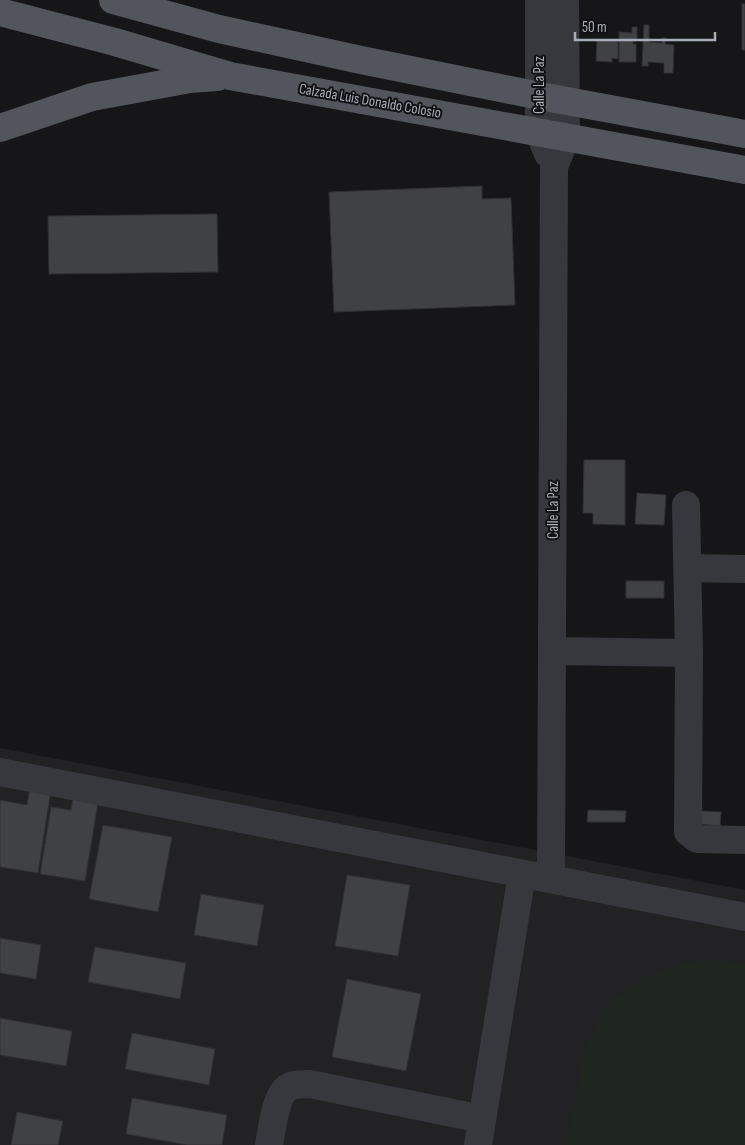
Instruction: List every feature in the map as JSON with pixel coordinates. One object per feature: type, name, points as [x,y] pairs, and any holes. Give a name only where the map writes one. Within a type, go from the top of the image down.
[{"type":"main road","points":[[113,0],[219,29],[540,96],[745,134]]},
{"type":"main road","name":"Calzada Luis Donaldo Colosio","points":[[0,12],[230,76],[745,170]]},
{"type":"main road","points":[[0,128],[92,97],[190,79],[230,76]]},
{"type":"street","name":"Calle La Paz","points":[[539,0],[539,132],[554,167]]},
{"type":"street","name":"Calle La Paz","points":[[551,880],[554,167],[566,137],[565,0]]},
{"type":"street","points":[[686,505],[689,653],[688,832],[697,839],[745,840]]},
{"type":"street","points":[[688,568],[745,569]]},
{"type":"street","points":[[553,651],[689,653]]},
{"type":"street","points":[[0,772],[745,917]]},
{"type":"street","points":[[269,1145],[278,1100],[286,1088],[296,1084],[310,1084],[480,1132],[522,874]]},
{"type":"shaded area","points":[[0,748],[745,890],[745,1145],[0,1145]]},
{"type":"shaded area","points":[[715,959],[745,964],[745,1145],[566,1145],[586,1043],[611,1002],[646,976],[686,962]]},
{"type":"building","points":[[742,4],[745,4],[745,50],[742,50]]},
{"type":"building","points":[[644,25],[649,25],[649,42],[662,43],[662,38],[666,38],[665,44],[674,45],[673,73],[664,73],[664,63],[648,62],[648,66],[642,66]]},
{"type":"building","points":[[632,27],[637,27],[637,41],[633,41],[633,44],[636,44],[636,62],[619,62],[619,32],[632,33]]},
{"type":"building","points":[[597,40],[618,40],[618,59],[612,58],[612,62],[596,61]]},
{"type":"building","points":[[482,186],[482,199],[511,198],[515,305],[334,312],[329,192]]},
{"type":"building","points":[[217,214],[218,272],[49,274],[48,216]]},
{"type":"building","points":[[584,460],[625,460],[625,525],[593,524],[593,513],[583,513]]},
{"type":"building","points":[[637,493],[666,495],[664,525],[635,524]]},
{"type":"building","points":[[626,581],[664,581],[664,598],[626,598]]},
{"type":"building","points":[[30,787],[51,790],[38,873],[0,867],[0,800],[27,805]]},
{"type":"building","points":[[74,793],[99,797],[85,881],[40,874],[51,807],[71,810]]},
{"type":"building","points":[[588,810],[626,811],[625,822],[587,822]]},
{"type":"building","points":[[701,811],[721,812],[720,826],[700,824]]},
{"type":"building","points":[[103,825],[172,837],[158,912],[89,899]]},
{"type":"building","points":[[347,875],[410,885],[398,956],[335,946]]},
{"type":"building","points":[[201,894],[264,905],[257,946],[194,935]]},
{"type":"building","points":[[0,938],[41,945],[36,979],[0,973]]},
{"type":"building","points":[[95,947],[186,963],[180,999],[88,982]]},
{"type":"building","points":[[347,979],[421,994],[406,1071],[332,1057]]},
{"type":"building","points":[[0,1018],[72,1031],[66,1066],[0,1055]]},
{"type":"building","points":[[132,1033],[215,1049],[209,1085],[125,1069]]},
{"type":"building","points":[[132,1098],[227,1115],[222,1145],[187,1145],[126,1134]]},
{"type":"building","points":[[17,1112],[63,1121],[58,1145],[11,1145]]}]
